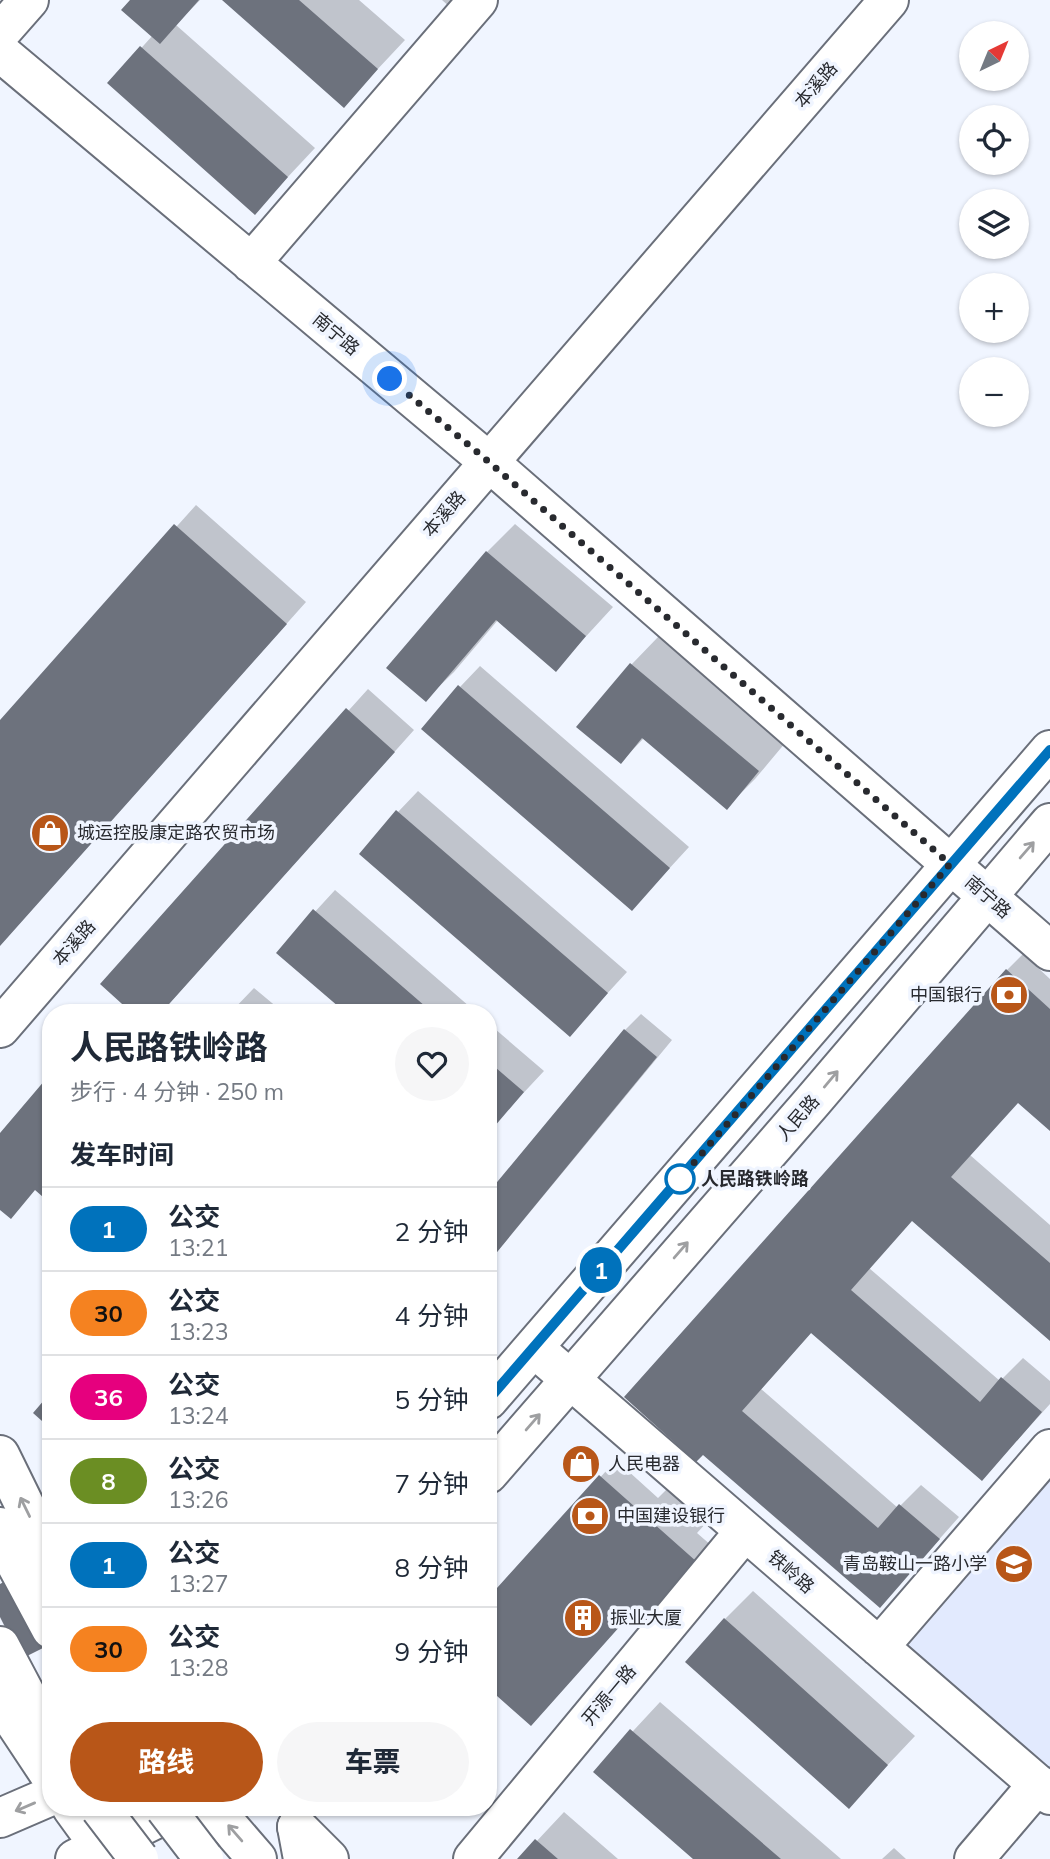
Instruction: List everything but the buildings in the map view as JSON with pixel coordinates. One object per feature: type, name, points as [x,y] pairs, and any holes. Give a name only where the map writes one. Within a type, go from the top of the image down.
[{"type":"main road","points":[[0,33],[29,0]]},
{"type":"main road","points":[[251,263],[478,0]]},
{"type":"main road","name":"本溪路","points":[[0,1028],[890,0]]},
{"type":"main road","name":"南宁路","points":[[0,52],[489,462],[1050,951]]},
{"type":"main road","points":[[497,1390],[1050,750]]},
{"type":"main road","name":"人民路","points":[[497,1464],[812,1102],[1050,823]]},
{"type":"main road","name":"铁岭路","points":[[534,1348],[1044,1790]]},
{"type":"main road","points":[[879,1647],[1050,1449]]},
{"type":"main road","points":[[0,1455],[42,1541]]},
{"type":"main road","points":[[0,1527],[9,1551],[42,1612]]},
{"type":"main road","name":"开源一路","points":[[473,1859],[745,1531]]},
{"type":"main road","points":[[0,1646],[42,1723]]},
{"type":"main road","points":[[0,1700],[42,1763]]},
{"type":"main road","points":[[974,1859],[1044,1790]]},
{"type":"main road","points":[[0,1818],[42,1800]]},
{"type":"main road","points":[[76,1816],[94,1855],[164,1816]]},
{"type":"main road","points":[[106,1816],[139,1859]]},
{"type":"main road","points":[[171,1816],[204,1859]]},
{"type":"main road","points":[[220,1816],[257,1859]]},
{"type":"main road","points":[[298,1831],[329,1859]]},
{"type":"shaded area","name":"青岛鞍山一路小学","points":[[1050,1481],[1050,1770],[907,1647]]},
{"type":"bus line","name":"1","points":[[497,1390],[1050,750]]},
{"type":"place","name":"城运控股康定路农贸市场","points":[[50,833]]},
{"type":"place","name":"中国银行","points":[[1009,995]]},
{"type":"place","name":"人民路铁岭路","points":[[680,1179]]},
{"type":"place","name":"人民电器","points":[[581,1464]]},
{"type":"place","name":"中国建设银行","points":[[590,1516]]},
{"type":"place","name":"青岛鞍山一路小学","points":[[1014,1564]]},
{"type":"place","name":"振业大厦","points":[[583,1618]]},
{"type":"route","points":[[390,379],[950,864],[680,1179]]}]
